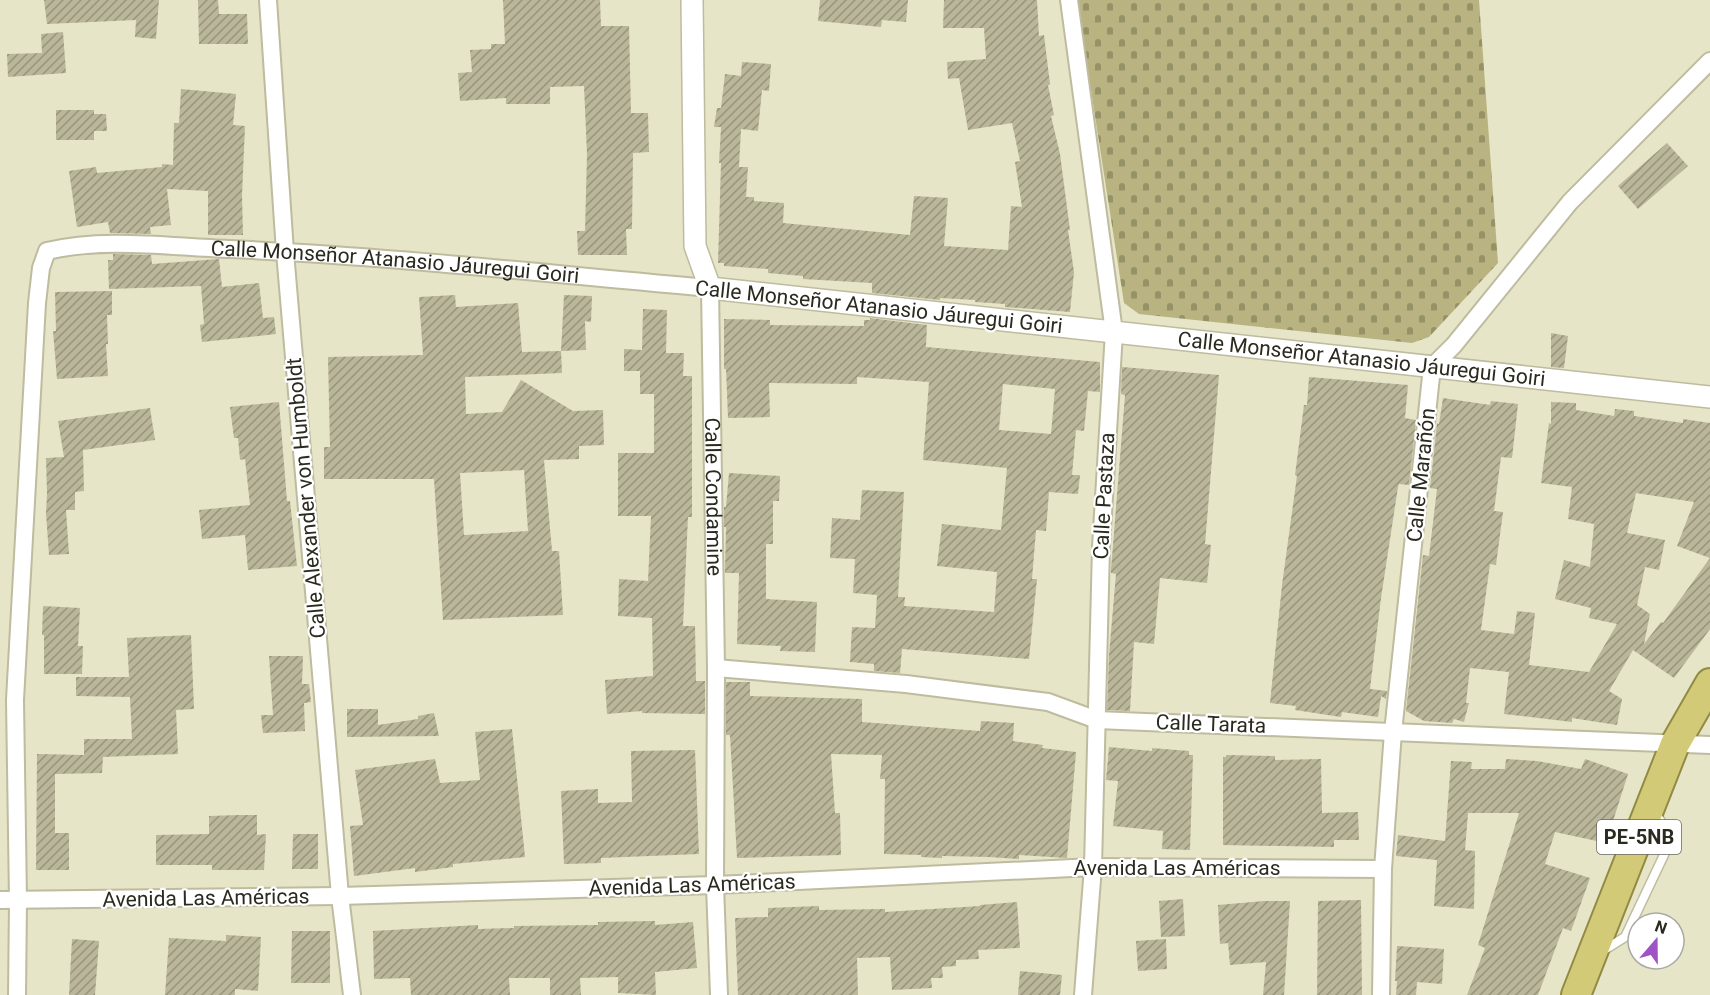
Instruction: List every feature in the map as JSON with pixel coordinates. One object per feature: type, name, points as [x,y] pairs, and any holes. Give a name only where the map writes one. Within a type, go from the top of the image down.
[{"type":"highway","name":"PE-5NB","points":[[1576,995],[1675,744],[1710,683]]},
{"type":"street","name":"Calle Alexander von Humboldt","points":[[268,0],[285,252],[340,896],[352,995]]},
{"type":"street","name":"Calle Condamine","points":[[692,0],[695,246],[710,288],[718,995]]},
{"type":"street","name":"Calle Pastaza","points":[[1069,0],[1114,332],[1101,548],[1093,867],[1083,995]]},
{"type":"street","points":[[1432,367],[1455,345],[1570,202],[1710,61]]},
{"type":"street","name":"Calle Monseñor Atanasio Jáuregui Goiri","points":[[18,900],[15,700],[37,303],[41,267],[47,251],[66,246],[104,244],[285,252],[710,288],[1710,397]]},
{"type":"street","name":"Calle Marañón","points":[[1380,995],[1383,868],[1394,732],[1432,367]]},
{"type":"street","name":"Calle Tarata","points":[[716,668],[906,684],[1048,702],[1097,720],[1710,745]]},
{"type":"street","name":"Avenida Las Américas","points":[[0,900],[340,896],[715,885],[1093,867],[1383,868]]},
{"type":"street","points":[[17,995],[18,900]]},
{"type":"green space","points":[[1077,0],[1479,0],[1498,263],[1429,337],[1412,343],[1139,314],[1124,303]]},
{"type":"building","points":[[44,0],[159,0],[156,39],[135,37],[136,20],[47,24]]},
{"type":"building","points":[[198,0],[218,0],[219,14],[247,14],[248,44],[199,44]]},
{"type":"building","points":[[503,0],[600,0],[601,26],[629,26],[631,113],[648,113],[649,152],[633,153],[632,229],[626,229],[627,255],[578,255],[577,231],[585,231],[587,154],[584,86],[550,87],[550,104],[506,104],[506,98],[460,101],[458,73],[472,72],[470,50],[491,49],[491,44],[505,44]]},
{"type":"building","points":[[820,0],[908,0],[906,22],[882,20],[881,27],[818,21]]},
{"type":"building","points":[[944,0],[1037,0],[1039,36],[1044,35],[1050,84],[1048,85],[1054,115],[1051,116],[1060,154],[1070,230],[1068,230],[1074,272],[1070,312],[1005,307],[1005,304],[975,302],[975,300],[940,298],[940,300],[872,293],[872,283],[803,279],[803,276],[768,273],[768,269],[724,266],[724,263],[718,263],[721,127],[714,127],[717,108],[721,108],[725,74],[741,76],[742,62],[771,64],[769,91],[762,90],[758,131],[741,129],[739,167],[748,167],[746,197],[754,197],[754,201],[784,203],[783,223],[910,235],[914,196],[948,198],[944,246],[1008,250],[1011,206],[1022,207],[1015,162],[1020,161],[1012,123],[968,130],[959,78],[948,79],[947,62],[986,59],[984,28],[943,28]]},
{"type":"building","points":[[63,32],[66,73],[8,77],[7,54],[42,53],[41,34]]},
{"type":"building","points":[[181,89],[236,94],[233,125],[245,126],[243,235],[208,235],[208,191],[167,189],[171,225],[150,227],[151,234],[110,233],[108,222],[77,227],[69,171],[96,167],[97,173],[162,167],[162,164],[173,165],[174,123],[179,123]]},
{"type":"building","points":[[56,110],[94,110],[94,114],[106,114],[107,131],[94,131],[94,140],[56,140]]},
{"type":"building","points":[[1667,143],[1688,166],[1638,209],[1618,186]]},
{"type":"building","points":[[113,254],[151,255],[152,264],[219,259],[222,287],[259,283],[263,318],[274,317],[276,334],[202,342],[200,325],[204,324],[201,286],[109,289],[108,260],[113,260]]},
{"type":"building","points":[[112,291],[112,315],[107,315],[108,376],[57,379],[53,331],[56,331],[55,292]]},
{"type":"building","points":[[455,295],[456,307],[518,303],[522,352],[561,351],[562,373],[465,377],[466,414],[502,412],[521,380],[573,411],[603,410],[604,445],[579,446],[579,459],[544,460],[552,551],[559,551],[563,615],[443,620],[434,479],[324,479],[324,447],[330,447],[328,357],[423,355],[419,297]],"holes":[[[524,470],[528,531],[464,535],[460,473]]]},
{"type":"building","points":[[564,295],[592,296],[591,322],[585,321],[586,350],[561,351]]},
{"type":"building","points":[[643,309],[667,310],[666,353],[684,353],[683,376],[692,376],[692,517],[688,517],[683,626],[695,626],[696,681],[705,681],[705,714],[642,713],[642,711],[607,714],[605,680],[653,676],[652,618],[618,616],[619,579],[648,581],[651,516],[618,516],[618,453],[654,453],[654,394],[640,394],[640,371],[624,371],[624,349],[642,350]]},
{"type":"building","points":[[870,318],[927,325],[926,347],[1100,362],[1100,392],[1088,391],[1084,431],[1076,430],[1072,475],[1080,475],[1078,494],[1049,492],[1046,531],[1036,530],[1032,579],[1037,579],[1029,659],[902,649],[900,673],[874,671],[874,664],[850,662],[852,627],[875,628],[877,595],[853,593],[855,559],[830,558],[832,518],[860,520],[862,490],[904,492],[898,597],[905,597],[904,606],[994,612],[997,572],[937,566],[942,524],[1001,530],[1007,468],[923,460],[929,382],[857,377],[857,384],[769,383],[770,417],[728,418],[726,369],[724,369],[724,319],[770,320],[770,325],[864,326],[864,320],[870,320]],"holes":[[[1003,384],[1055,389],[1051,434],[999,430]]]},
{"type":"building","points":[[1551,333],[1568,336],[1564,368],[1551,367]]},
{"type":"building","points":[[1122,367],[1219,375],[1205,544],[1211,545],[1207,583],[1160,578],[1154,644],[1134,642],[1130,711],[1107,710],[1116,574],[1111,573],[1111,570],[1125,395],[1121,394]]},
{"type":"building","points":[[1309,377],[1408,385],[1405,418],[1416,420],[1409,485],[1399,484],[1398,487],[1381,598],[1370,689],[1387,691],[1386,699],[1381,696],[1378,717],[1342,712],[1341,717],[1295,710],[1296,706],[1270,703],[1282,585],[1297,476],[1295,475],[1304,405],[1307,405]]},
{"type":"building","points":[[1443,398],[1490,405],[1491,401],[1518,404],[1512,458],[1501,457],[1494,511],[1503,512],[1496,565],[1490,564],[1481,630],[1514,634],[1517,611],[1535,613],[1529,665],[1589,672],[1617,624],[1589,618],[1591,608],[1555,599],[1564,560],[1590,567],[1594,524],[1568,519],[1572,487],[1541,483],[1549,423],[1551,424],[1551,402],[1576,403],[1576,410],[1614,416],[1615,409],[1634,411],[1634,416],[1683,423],[1683,419],[1710,423],[1710,558],[1710,629],[1674,678],[1633,650],[1609,691],[1622,699],[1617,725],[1572,718],[1572,722],[1504,714],[1509,672],[1470,668],[1466,703],[1469,703],[1464,722],[1454,719],[1452,723],[1424,721],[1406,711],[1423,555],[1429,556],[1437,489],[1430,488],[1437,423],[1439,424]],"holes":[[[1636,493],[1694,502],[1677,546],[1710,558],[1663,623],[1661,622],[1644,644],[1650,614],[1637,605],[1645,567],[1659,570],[1665,540],[1627,533]]]},
{"type":"building","points":[[279,402],[287,501],[290,501],[297,566],[248,570],[245,535],[202,539],[199,510],[250,505],[245,459],[240,460],[238,438],[234,438],[230,407]]},
{"type":"building","points":[[150,408],[155,440],[83,450],[84,491],[75,492],[75,510],[66,510],[69,554],[49,555],[46,458],[64,457],[58,421]]},
{"type":"building","points":[[729,473],[780,476],[779,501],[773,501],[773,544],[766,544],[766,599],[817,602],[815,652],[780,651],[781,646],[737,644],[739,573],[725,573],[724,507],[726,507]]},
{"type":"building","points":[[43,606],[80,608],[78,646],[83,646],[82,674],[44,674]]},
{"type":"building","points":[[191,635],[194,709],[176,710],[178,754],[103,757],[102,773],[55,774],[55,833],[69,833],[69,870],[36,870],[37,754],[84,755],[84,739],[132,739],[130,697],[76,696],[76,677],[129,677],[127,638]]},
{"type":"building","points":[[269,656],[303,656],[302,684],[309,684],[311,702],[304,703],[305,731],[263,733],[261,715],[273,715]]},
{"type":"building","points":[[726,682],[750,682],[750,696],[862,699],[862,722],[980,731],[981,721],[1014,723],[1013,741],[1043,745],[1042,748],[1076,752],[1067,858],[1019,855],[1019,859],[942,856],[942,858],[884,854],[885,779],[880,779],[882,755],[831,754],[835,813],[840,813],[841,855],[737,858],[730,735],[726,735]]},
{"type":"building","points":[[347,709],[378,709],[378,725],[418,719],[418,716],[434,713],[439,736],[347,737]]},
{"type":"building","points":[[512,729],[525,857],[453,864],[453,867],[415,872],[415,868],[354,876],[350,826],[363,825],[355,770],[435,759],[440,783],[480,780],[475,732]]},
{"type":"building","points":[[1109,747],[1152,751],[1152,748],[1189,751],[1189,755],[1193,755],[1190,850],[1162,849],[1163,831],[1113,826],[1118,781],[1106,780]]},
{"type":"building","points":[[695,750],[699,854],[601,858],[601,863],[564,864],[561,791],[598,789],[598,803],[632,802],[631,751]]},
{"type":"building","points":[[1226,755],[1275,756],[1275,760],[1321,759],[1322,813],[1358,812],[1359,840],[1334,840],[1334,847],[1223,845],[1223,757]]},
{"type":"building","points":[[1506,759],[1537,761],[1581,769],[1585,759],[1628,774],[1606,843],[1555,832],[1545,864],[1590,878],[1571,931],[1563,928],[1538,995],[1467,995],[1485,948],[1478,945],[1519,813],[1468,813],[1465,850],[1475,851],[1474,909],[1434,906],[1437,860],[1396,856],[1398,835],[1445,841],[1451,761],[1472,762],[1471,769],[1505,769]]},
{"type":"building","points":[[257,815],[257,835],[266,834],[264,870],[212,870],[212,865],[156,865],[156,835],[209,834],[209,816]]},
{"type":"building","points":[[293,834],[318,834],[318,869],[292,869]]},
{"type":"building","points":[[1183,899],[1185,936],[1161,937],[1159,901]]},
{"type":"building","points":[[1361,900],[1362,995],[1317,995],[1318,901]]},
{"type":"building","points":[[1290,901],[1284,995],[1263,995],[1266,962],[1230,965],[1228,943],[1220,944],[1218,905]]},
{"type":"building","points":[[1017,902],[1020,948],[978,950],[979,959],[956,960],[956,966],[942,967],[943,978],[931,978],[932,988],[892,990],[890,957],[857,958],[858,995],[738,995],[735,918],[768,917],[768,908],[819,906],[819,910],[885,909],[885,912]]},
{"type":"building","points":[[655,921],[655,925],[693,922],[697,968],[655,972],[656,995],[618,993],[618,977],[580,978],[581,995],[550,995],[550,978],[509,978],[510,995],[411,995],[410,978],[374,979],[373,931],[478,925],[478,929]]},
{"type":"building","points":[[292,931],[330,931],[330,983],[291,983]]},
{"type":"building","points":[[226,935],[261,937],[258,991],[235,989],[235,995],[165,995],[169,938],[226,941]]},
{"type":"building","points":[[72,939],[99,941],[95,995],[69,995]]},
{"type":"building","points":[[1166,939],[1167,969],[1138,971],[1136,941]]},
{"type":"building","points":[[1397,946],[1444,949],[1442,984],[1417,982],[1416,995],[1396,995]]},
{"type":"building","points":[[1020,971],[1062,975],[1060,995],[1018,995]]}]
